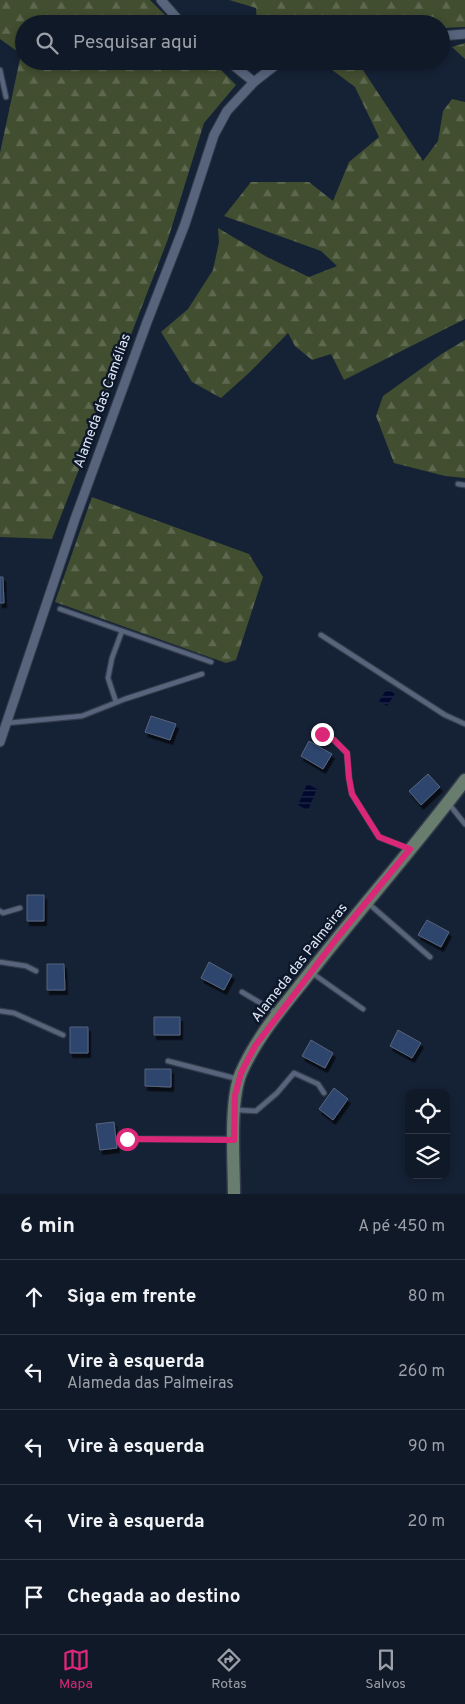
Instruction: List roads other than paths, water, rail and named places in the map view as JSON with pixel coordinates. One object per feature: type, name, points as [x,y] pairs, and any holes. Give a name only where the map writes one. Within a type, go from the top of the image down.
[{"type":"street","points":[[161,0],[174,15]]},
{"type":"street","points":[[450,35],[465,34]]},
{"type":"street","points":[[239,70],[254,82]]},
{"type":"street","name":"Alameda das Camélias","points":[[0,742],[75,519],[185,224],[214,135],[227,111],[254,82],[269,70]]},
{"type":"street","name":"Alameda das Palmeiras","points":[[234,1194],[235,1095],[239,1079],[255,1046],[311,972],[465,780]]},
{"type":"lane","points":[[0,70],[6,97]]},
{"type":"lane","points":[[458,484],[465,485]]},
{"type":"lane","points":[[60,609],[211,662]]},
{"type":"lane","points":[[116,702],[108,678],[112,658],[122,630]]},
{"type":"lane","points":[[321,635],[445,715],[465,724]]},
{"type":"lane","points":[[6,723],[82,716],[116,702],[202,674]]},
{"type":"lane","points":[[322,734],[334,740],[347,753],[352,794],[379,837],[410,849]]},
{"type":"lane","points":[[448,803],[465,824]]},
{"type":"lane","points":[[367,902],[430,957]]},
{"type":"lane","points":[[0,911],[4,912],[20,908]]},
{"type":"lane","points":[[0,962],[26,966],[36,971]]},
{"type":"lane","points":[[311,972],[363,1009]]},
{"type":"lane","points":[[242,992],[278,1014]]},
{"type":"lane","points":[[0,1011],[14,1013],[62,1036]]},
{"type":"lane","points":[[168,1061],[239,1079]]},
{"type":"lane","points":[[235,1110],[256,1111],[277,1093],[294,1073],[318,1084],[324,1093]]},
{"type":"lane","points":[[127,1139],[234,1140]]},
{"type":"water","points":[[387,689],[395,694],[387,706],[379,701]]},
{"type":"water","points":[[307,784],[317,789],[308,810],[298,805]]}]
